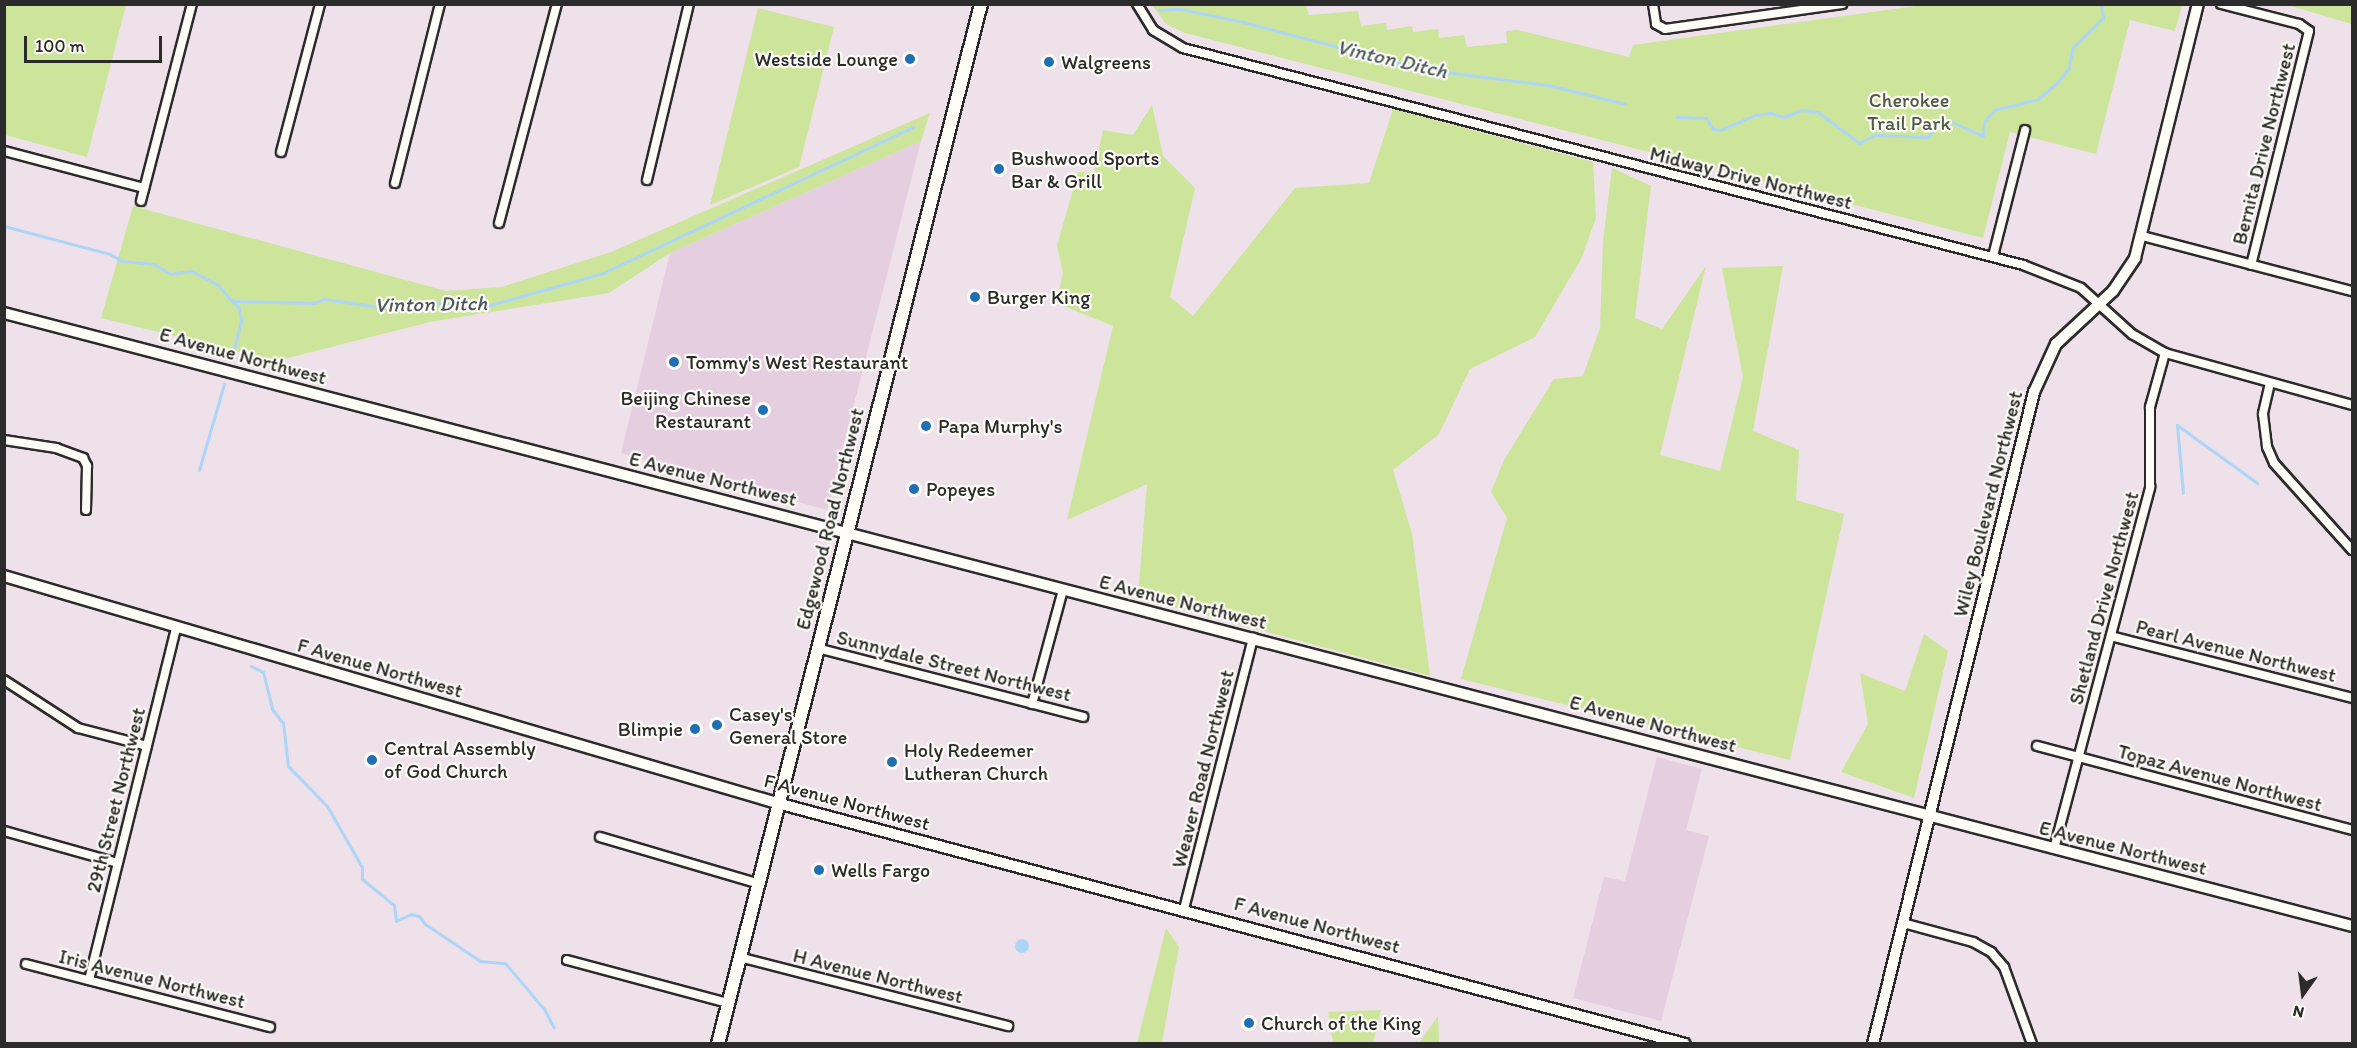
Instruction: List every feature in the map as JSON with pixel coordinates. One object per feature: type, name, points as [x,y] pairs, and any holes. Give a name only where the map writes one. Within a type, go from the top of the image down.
[{"type":"main road","name":"Edgewood Road Northwest","points":[[718,1044],[756,884],[981,4]]},
{"type":"street","points":[[141,201],[192,4]]},
{"type":"street","points":[[282,152],[320,4]]},
{"type":"street","points":[[395,183],[440,4]]},
{"type":"street","points":[[500,223],[557,4]]},
{"type":"street","points":[[647,180],[689,4]]},
{"type":"street","name":"Midway Drive Northwest","points":[[1137,4],[1153,30],[1183,48],[1993,256],[2059,277],[2099,303],[2133,334],[2165,353],[2352,405]]},
{"type":"street","points":[[1653,4],[1656,24],[1665,28],[1842,4]]},
{"type":"street","name":"Wiley Boulevard Northwest","points":[[1873,1044],[2034,392],[2056,344],[2124,276],[2142,236],[2198,4]]},
{"type":"street","name":"Bernita Drive Northwest","points":[[2221,4],[2299,24],[2309,31],[2251,265]]},
{"type":"street","points":[[1993,256],[2025,130]]},
{"type":"street","points":[[4,151],[144,188]]},
{"type":"street","points":[[2142,236],[2352,291]]},
{"type":"street","name":"E Avenue Northwest","points":[[4,313],[2352,926]]},
{"type":"street","name":"Shetland Drive Northwest","points":[[2054,849],[2150,487],[2150,407],[2165,353]]},
{"type":"street","points":[[2270,383],[2263,414],[2267,447],[2274,463],[2352,550]]},
{"type":"street","points":[[4,440],[56,448],[83,458],[87,466],[86,510]]},
{"type":"street","name":"F Avenue Northwest","points":[[4,576],[777,803],[1184,909],[1685,1044]]},
{"type":"street","points":[[1032,704],[1063,590]]},
{"type":"street","name":"29th Street Northwest","points":[[89,980],[176,628]]},
{"type":"street","name":"Pearl Avenue Northwest","points":[[2111,636],[2352,698]]},
{"type":"street","name":"Weaver Road Northwest","points":[[1184,909],[1253,638]]},
{"type":"street","name":"Sunnydale Street Northwest","points":[[817,648],[1083,717]]},
{"type":"street","points":[[4,680],[78,728],[147,746]]},
{"type":"street","name":"Topaz Avenue Northwest","points":[[2037,746],[2352,830]]},
{"type":"street","points":[[4,831],[118,863]]},
{"type":"street","points":[[600,837],[756,884]]},
{"type":"street","points":[[1903,923],[1973,942],[1990,952],[2004,967],[2032,1044]]},
{"type":"street","name":"H Avenue Northwest","points":[[739,957],[1008,1026]]},
{"type":"street","points":[[567,960],[728,1003]]},
{"type":"street","name":"Iris Avenue Northwest","points":[[26,964],[270,1027]]},
{"type":"shaded area","points":[[921,141],[827,510],[621,453],[670,253]]},
{"type":"shaded area","points":[[1657,757],[1702,769],[1686,830],[1709,836],[1661,1021],[1573,998],[1604,877],[1625,881]]},
{"type":"green space","points":[[4,5],[126,5],[87,157],[5,135]]},
{"type":"green space","name":"Cherokee Trail Park","points":[[1152,5],[1306,5],[1309,15],[1358,11],[1361,26],[1386,23],[1387,30],[1412,26],[1413,32],[1438,29],[1439,38],[1464,35],[1467,47],[1507,43],[1506,31],[1518,30],[1629,57],[1633,45],[1923,5],[2182,5],[2175,31],[2130,20],[2096,154],[2010,132],[1983,238],[1185,33],[1166,24]]},
{"type":"green space","points":[[2287,5],[2352,5],[2352,24],[2325,16]]},
{"type":"green space","points":[[758,8],[834,27],[799,167],[710,205]]},
{"type":"green space","points":[[1152,105],[1163,156],[1195,188],[1170,297],[1193,316],[1295,188],[1369,183],[1393,109],[1593,162],[1596,218],[1581,259],[1535,337],[1470,369],[1439,434],[1393,470],[1412,534],[1430,676],[1138,597],[1147,484],[1067,520],[1113,326],[1056,303],[1063,273],[1057,246],[1078,172],[1094,172],[1103,130],[1133,135]]},
{"type":"green space","points":[[930,113],[921,141],[670,253],[609,293],[430,322],[276,361],[101,318],[133,206],[446,291],[502,287],[611,252]]},
{"type":"green space","points":[[1612,168],[1651,186],[1635,318],[1662,329],[1706,266],[1660,455],[1720,471],[1743,377],[1722,268],[1783,266],[1753,431],[1799,450],[1796,500],[1844,514],[1790,760],[1461,679],[1507,518],[1491,492],[1504,460],[1554,379],[1583,376],[1600,328],[1603,242]]},
{"type":"green space","points":[[1924,634],[1948,651],[1914,798],[1841,772],[1868,724],[1860,673],[1905,691]]},
{"type":"green space","points":[[1166,928],[1179,947],[1162,1043],[1137,1043]]},
{"type":"green space","points":[[1381,1010],[1373,1043],[1333,1043],[1328,1012]]},
{"type":"green space","points":[[1438,1016],[1439,1043],[1419,1043]]},
{"type":"water","points":[[1022,939],[1027,941],[1029,946],[1027,951],[1022,953],[1017,951],[1015,946],[1017,941]]},
{"type":"waterway","name":"Vinton Ditch","points":[[1677,117],[1706,118],[1713,129],[1720,130],[1755,115],[1771,113],[1784,117],[1801,110],[1818,112],[1859,143],[1875,135],[1928,137],[1936,126],[1948,120],[1983,136],[1984,122],[1994,110],[2038,99],[2056,84],[2069,68],[2072,48],[2103,18],[2101,4]]},
{"type":"waterway","name":"Vinton Ditch","points":[[1159,10],[1181,9],[1243,22],[1421,69],[1548,85],[1626,104]]},
{"type":"waterway","name":"Vinton Ditch","points":[[4,226],[110,254],[121,261],[154,264],[170,274],[191,271],[217,284],[232,301],[314,303],[324,299],[393,309],[435,303],[483,307],[603,273],[913,127]]},
{"type":"waterway","points":[[232,301],[239,308],[241,321],[233,352]]},
{"type":"waterway","points":[[199,470],[224,384]]},
{"type":"waterway","points":[[2177,425],[2257,483]]},
{"type":"waterway","points":[[2177,425],[2183,493]]},
{"type":"waterway","points":[[251,666],[263,672],[272,709],[283,723],[288,766],[327,806],[362,867],[362,879],[394,905],[396,921],[411,914],[419,916],[425,924],[480,961],[505,963],[544,1009],[554,1028]]},
{"type":"place","name":"Westside Lounge","points":[[910,59]]},
{"type":"place","name":"Walgreens","points":[[1049,62]]},
{"type":"place","name":"Bushwood Sports Bar & Grill","points":[[999,169]]},
{"type":"place","name":"Burger King","points":[[975,297]]},
{"type":"place","name":"Tommy's West Restaurant","points":[[674,362]]},
{"type":"place","name":"Beijing Chinese Restaurant","points":[[763,410]]},
{"type":"place","name":"Papa Murphy's","points":[[926,426]]},
{"type":"place","name":"Popeyes","points":[[914,489]]},
{"type":"place","name":"Casey's General Store","points":[[717,725]]},
{"type":"place","name":"Blimpie","points":[[695,729]]},
{"type":"place","name":"Central Assembly of God Church","points":[[372,760]]},
{"type":"place","name":"Holy Redeemer Lutheran Church","points":[[892,762]]},
{"type":"place","name":"Wells Fargo","points":[[819,870]]},
{"type":"place","name":"Church of the King","points":[[1249,1023]]}]
